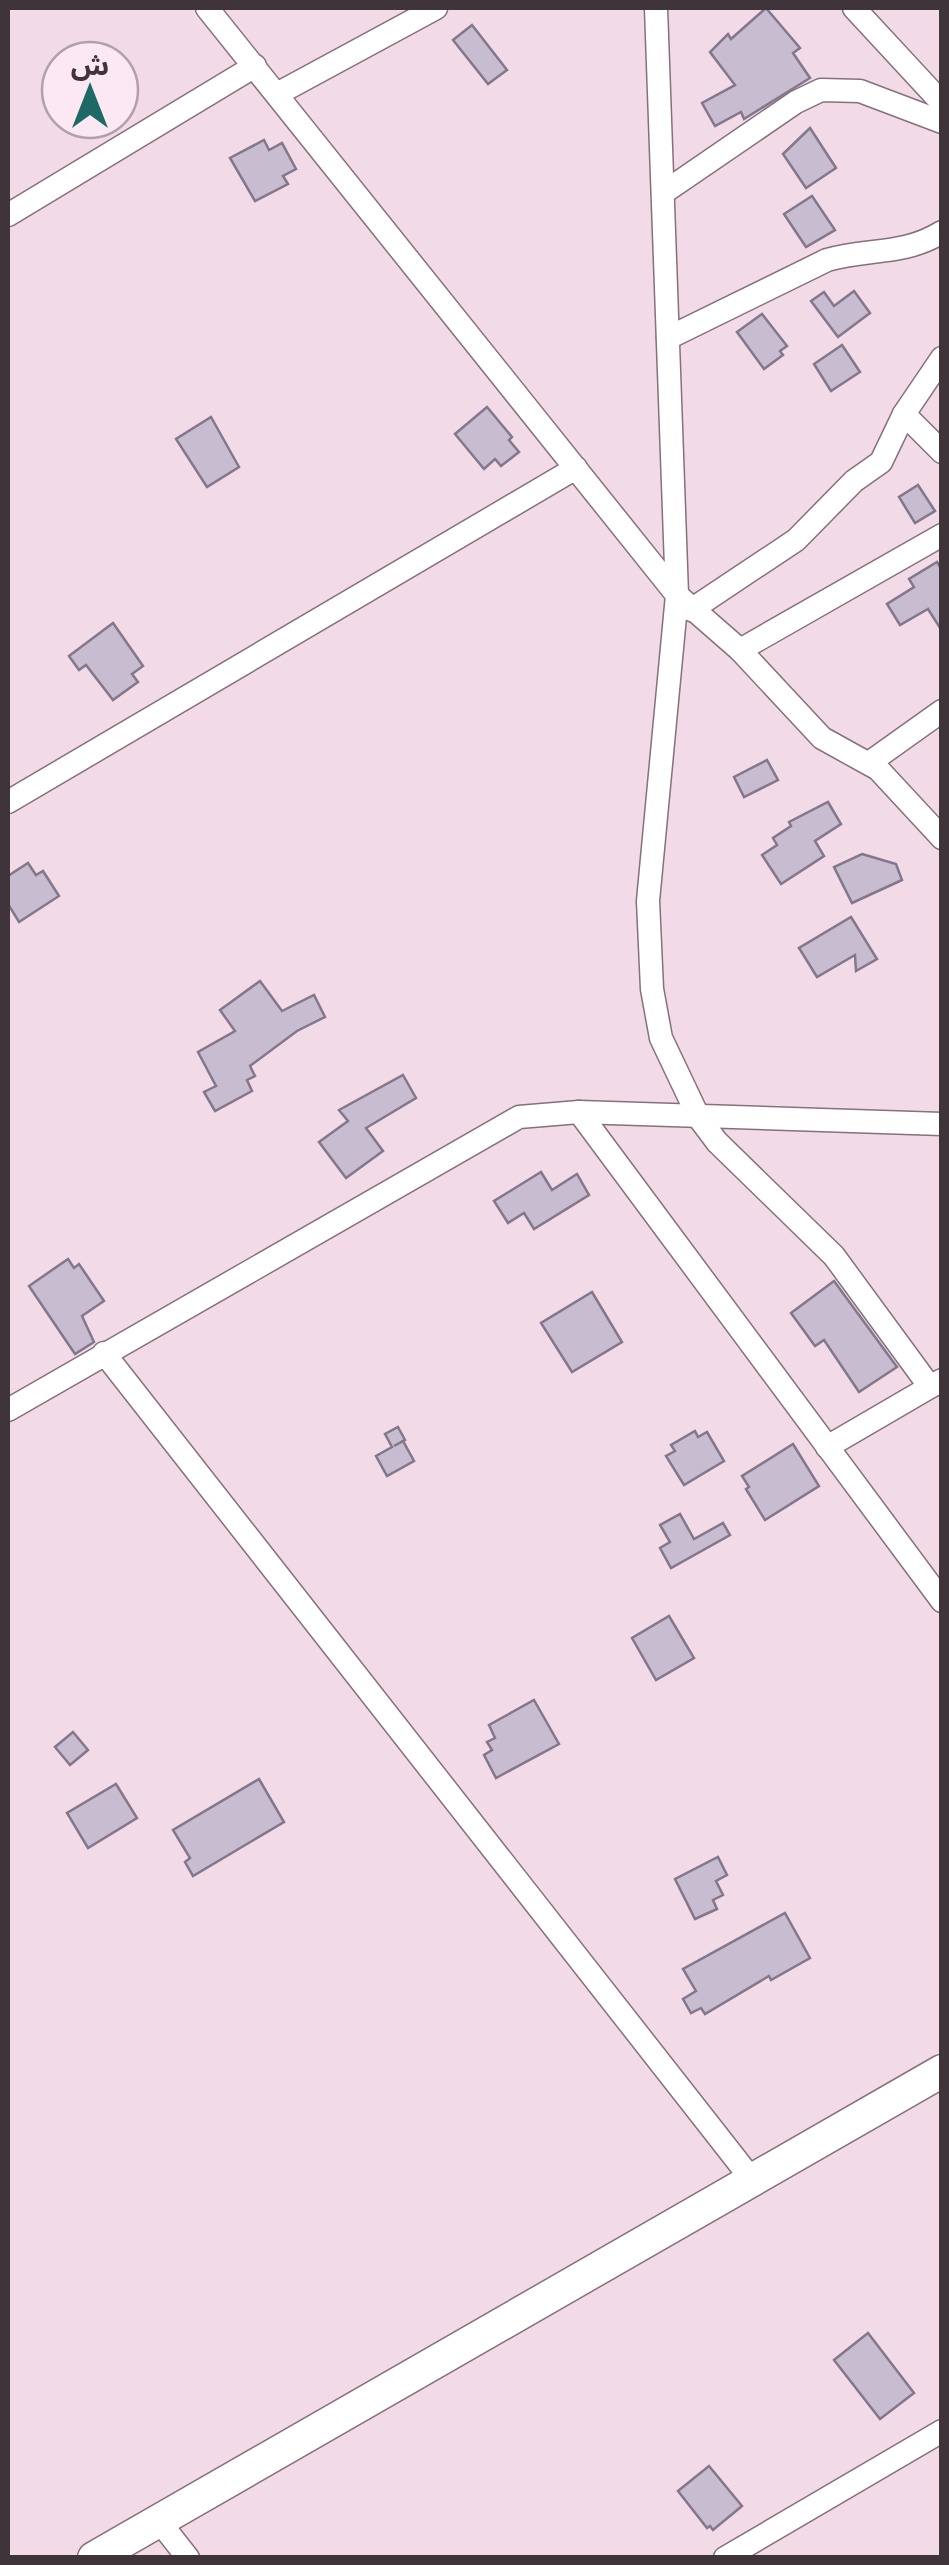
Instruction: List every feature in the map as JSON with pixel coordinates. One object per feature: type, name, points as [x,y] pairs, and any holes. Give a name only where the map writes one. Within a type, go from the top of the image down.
[{"type":"street","points":[[206,8],[684,602],[740,650],[822,738],[868,763],[942,838]]},
{"type":"street","points":[[277,94],[436,8]]},
{"type":"street","points":[[656,8],[668,338],[684,602],[652,825],[648,901],[655,1016],[661,1038],[699,1118],[717,1142],[834,1256],[936,1383],[827,1447]]},
{"type":"street","points":[[854,8],[942,104]]},
{"type":"street","points":[[8,215],[255,66]]},
{"type":"street","points":[[663,193],[796,102],[821,90],[860,92],[942,122]]},
{"type":"street","points":[[668,338],[827,260],[846,254],[901,250],[942,232]]},
{"type":"street","points":[[684,602],[796,540],[854,481],[881,462],[904,414],[942,358]]},
{"type":"street","points":[[904,414],[942,452]]},
{"type":"street","points":[[8,802],[576,468]]},
{"type":"street","points":[[740,650],[942,535]]},
{"type":"street","points":[[868,763],[942,711]]},
{"type":"street","points":[[579,1112],[942,1600]]},
{"type":"street","points":[[8,1410],[498,1126],[533,1114],[579,1112],[942,1124]]},
{"type":"street","points":[[104,1353],[753,2180]]},
{"type":"street","points":[[94,2558],[942,2071]]},
{"type":"street","points":[[725,2558],[942,2432]]},
{"type":"street","points":[[159,2520],[188,2558]]},
{"type":"building","points":[[766,8],[800,48],[793,53],[810,78],[744,119],[741,112],[715,126],[702,103],[735,85],[710,52],[728,34],[731,39]]},
{"type":"building","points":[[472,25],[507,70],[488,84],[453,40]]},
{"type":"building","points":[[810,128],[836,168],[806,188],[783,154]]},
{"type":"building","points":[[264,140],[269,150],[282,143],[296,169],[283,176],[288,184],[255,201],[230,158]]},
{"type":"building","points":[[812,196],[835,230],[806,247],[784,214]]},
{"type":"building","points":[[854,291],[870,313],[838,337],[811,301],[824,292],[834,306]]},
{"type":"building","points":[[762,314],[787,346],[780,351],[783,355],[764,369],[737,332]]},
{"type":"building","points":[[842,345],[860,372],[831,391],[814,364]]},
{"type":"building","points":[[487,407],[519,452],[501,466],[495,459],[484,469],[455,434]]},
{"type":"building","points":[[211,417],[239,467],[207,487],[176,439]]},
{"type":"building","points":[[918,485],[935,511],[915,523],[899,497]]},
{"type":"building","points":[[937,562],[942,570],[942,631],[928,609],[900,625],[887,604],[914,587],[909,579]]},
{"type":"building","points":[[113,623],[143,666],[132,674],[138,682],[113,700],[86,665],[79,670],[69,656]]},
{"type":"building","points":[[767,760],[778,780],[744,797],[734,777]]},
{"type":"building","points":[[828,802],[841,824],[815,841],[824,856],[781,884],[762,855],[777,845],[773,838],[791,826],[789,822]]},
{"type":"building","points":[[862,854],[896,864],[902,880],[852,903],[834,867]]},
{"type":"building","points":[[28,863],[36,875],[43,871],[59,896],[19,922],[8,904],[8,876]]},
{"type":"building","points":[[851,917],[877,959],[856,971],[855,955],[817,977],[799,948]]},
{"type":"building","points":[[260,981],[282,1011],[314,995],[325,1017],[297,1031],[250,1066],[255,1076],[247,1080],[252,1091],[215,1111],[204,1092],[216,1086],[198,1052],[235,1031],[220,1010]]},
{"type":"building","points":[[403,1075],[416,1098],[366,1128],[383,1151],[346,1178],[319,1142],[348,1121],[339,1110]]},
{"type":"building","points":[[541,1172],[552,1190],[577,1174],[589,1195],[534,1229],[524,1213],[508,1223],[494,1201]]},
{"type":"building","points":[[68,1259],[74,1268],[79,1264],[104,1301],[82,1316],[94,1342],[75,1354],[29,1286]]},
{"type":"building","points":[[834,1281],[897,1367],[859,1392],[824,1340],[815,1346],[791,1313]]},
{"type":"building","points":[[592,1292],[622,1342],[572,1372],[541,1323]]},
{"type":"building","points":[[398,1427],[414,1461],[387,1476],[376,1456],[392,1447],[385,1434]]},
{"type":"building","points":[[695,1431],[698,1437],[707,1432],[724,1461],[684,1485],[666,1456],[675,1451],[671,1445]]},
{"type":"building","points":[[793,1444],[819,1486],[765,1520],[742,1476]]},
{"type":"building","points":[[680,1514],[694,1539],[723,1523],[730,1535],[671,1568],[660,1548],[670,1542],[660,1525]]},
{"type":"building","points":[[669,1616],[694,1658],[656,1680],[632,1638]]},
{"type":"building","points":[[534,1700],[559,1744],[496,1778],[484,1755],[492,1750],[487,1742],[495,1738],[489,1725]]},
{"type":"building","points":[[73,1732],[88,1750],[70,1765],[55,1747]]},
{"type":"building","points":[[259,1779],[284,1822],[193,1876],[185,1862],[190,1858],[173,1830]]},
{"type":"building","points":[[116,1784],[137,1818],[88,1848],[67,1813]]},
{"type":"building","points":[[718,1857],[727,1875],[716,1881],[723,1895],[713,1900],[717,1909],[695,1919],[675,1879]]},
{"type":"building","points":[[785,1913],[810,1958],[771,1980],[769,1976],[705,2014],[701,2008],[691,2013],[683,1999],[696,1991],[683,1969]]},
{"type":"building","points":[[868,2333],[914,2393],[880,2419],[834,2360]]},
{"type":"building","points":[[709,2466],[742,2506],[713,2530],[707,2528],[678,2491]]}]
